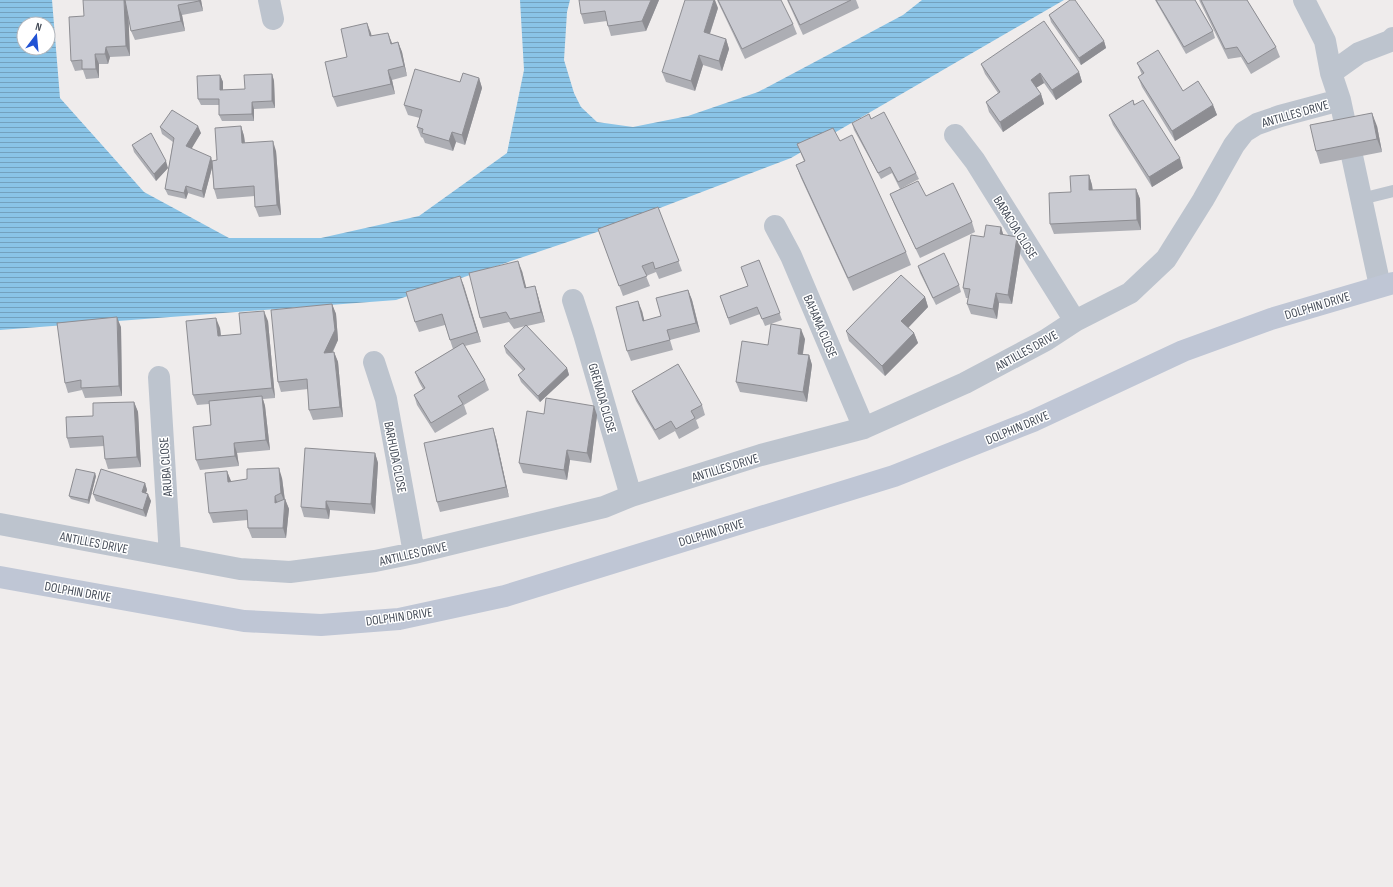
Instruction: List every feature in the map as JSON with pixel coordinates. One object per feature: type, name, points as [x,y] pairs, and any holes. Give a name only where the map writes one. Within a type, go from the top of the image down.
[{"type":"street","points":[[1304,0],[1325,41],[1331,73],[1340,100],[1361,198],[1386,285]]},
{"type":"street","points":[[1331,73],[1359,54],[1390,41],[1393,38]]},
{"type":"street","name":"ANTILLES DRIVE","points":[[0,524],[240,569],[290,572],[375,561],[414,553],[604,507],[631,496],[761,456],[864,428],[965,383],[1130,293],[1166,259],[1203,200],[1234,145],[1244,132],[1257,124],[1280,116],[1340,100]]},
{"type":"street","name":"BARACOA CLOSE","points":[[955,135],[975,161],[1075,322]]},
{"type":"street","name":"BAHAMA CLOSE","points":[[776,226],[791,256],[864,428]]},
{"type":"street","name":"DOLPHIN DRIVE","points":[[0,577],[244,621],[321,625],[399,619],[505,596],[894,476],[1033,421],[1183,351],[1271,319],[1386,285]]},
{"type":"street","name":"GRENADA CLOSE","points":[[572,300],[584,334],[631,496]]},
{"type":"street","name":"BARHUDA CLOSE","points":[[374,362],[386,399],[414,553]]},
{"type":"street","name":"ARUBA CLOSE","points":[[159,377],[170,556]]},
{"type":"lane","points":[[1361,198],[1393,191]]},
{"type":"water","points":[[0,0],[52,0],[53,16],[16,16],[16,56],[56,56],[56,49],[60,98],[144,192],[229,238],[321,238],[419,216],[507,153],[524,70],[520,0],[570,0],[567,12],[564,60],[574,93],[581,107],[597,122],[633,127],[688,116],[758,92],[903,15],[922,0],[1064,0],[791,158],[597,232],[396,300],[0,330]]},
{"type":"building","points":[[83,0],[124,0],[126,46],[106,47],[105,54],[95,54],[96,69],[82,69],[82,60],[71,61],[69,17],[84,16]]},
{"type":"building","points":[[125,0],[199,1],[178,5],[181,21],[131,31]]},
{"type":"building","points":[[579,0],[651,0],[642,21],[608,26],[605,11],[581,14]]},
{"type":"building","points":[[685,0],[714,0],[704,32],[726,39],[719,61],[699,55],[691,81],[662,72]]},
{"type":"building","points":[[718,0],[781,0],[793,24],[742,49]]},
{"type":"building","points":[[788,0],[851,0],[800,25]]},
{"type":"building","points":[[1070,0],[1075,0],[1104,41],[1079,58],[1049,15]]},
{"type":"building","points":[[1156,0],[1195,0],[1213,31],[1184,47]]},
{"type":"building","points":[[1201,0],[1247,0],[1276,47],[1248,64],[1237,47],[1225,49]]},
{"type":"building","points":[[1044,21],[1079,72],[1052,90],[1040,73],[1031,80],[1041,94],[1000,122],[986,102],[1000,92],[981,64]]},
{"type":"building","points":[[367,23],[370,36],[388,33],[391,44],[398,42],[404,66],[388,70],[391,84],[333,97],[325,62],[347,57],[341,29]]},
{"type":"building","points":[[1158,50],[1183,91],[1198,81],[1213,105],[1172,131],[1138,77],[1144,73],[1137,63]]},
{"type":"building","points":[[415,69],[460,82],[463,73],[479,78],[462,135],[452,132],[449,141],[422,133],[423,129],[417,127],[422,110],[404,105]]},
{"type":"building","points":[[272,74],[272,101],[252,102],[252,114],[219,115],[219,99],[198,99],[197,76],[220,75],[220,90],[245,89],[244,75]]},
{"type":"building","points":[[1133,100],[1134,105],[1143,100],[1180,158],[1149,177],[1109,115]]},
{"type":"building","points":[[172,110],[198,126],[186,146],[211,157],[202,191],[186,186],[184,193],[165,189],[174,138],[160,127]]},
{"type":"building","points":[[884,112],[916,173],[898,182],[890,167],[878,173],[852,123],[869,114],[871,119]]},
{"type":"building","points":[[1372,113],[1377,139],[1316,151],[1310,125]]},
{"type":"building","points":[[241,126],[242,143],[273,141],[277,205],[255,207],[254,186],[214,189],[212,161],[217,160],[215,128]]},
{"type":"building","points":[[833,128],[840,141],[852,135],[906,252],[848,278],[796,165],[805,161],[797,144]]},
{"type":"building","points":[[151,133],[166,161],[154,174],[132,145]]},
{"type":"building","points":[[1089,175],[1089,190],[1136,189],[1137,220],[1050,224],[1049,193],[1071,192],[1070,176]]},
{"type":"building","points":[[918,181],[926,196],[953,183],[972,222],[916,249],[890,194]]},
{"type":"building","points":[[658,207],[679,261],[655,269],[653,262],[642,266],[647,276],[619,286],[598,229]]},
{"type":"building","points":[[986,225],[1001,227],[1000,234],[1017,237],[1008,295],[996,293],[993,309],[967,304],[970,289],[963,288],[971,235],[984,237]]},
{"type":"building","points":[[944,253],[959,285],[933,298],[918,266]]},
{"type":"building","points":[[759,260],[780,313],[762,319],[757,307],[728,318],[720,296],[748,286],[741,267]]},
{"type":"building","points":[[518,261],[525,288],[535,286],[541,312],[510,319],[506,312],[480,318],[469,273]]},
{"type":"building","points":[[901,275],[925,297],[901,321],[914,333],[882,366],[846,331]]},
{"type":"building","points":[[460,276],[477,332],[450,340],[442,314],[415,322],[406,292]]},
{"type":"building","points":[[688,290],[696,323],[667,330],[670,340],[627,351],[616,307],[638,301],[643,321],[661,316],[656,298]]},
{"type":"building","points":[[332,304],[335,330],[324,353],[334,352],[340,407],[309,410],[307,379],[278,382],[271,310]]},
{"type":"building","points":[[264,311],[272,388],[193,395],[186,321],[216,318],[218,336],[241,334],[239,313]]},
{"type":"building","points":[[117,317],[119,386],[81,388],[81,380],[65,383],[57,323]]},
{"type":"building","points":[[771,324],[801,329],[798,354],[809,355],[803,392],[736,382],[742,341],[768,345]]},
{"type":"building","points":[[526,325],[567,368],[538,396],[518,375],[525,369],[504,346]]},
{"type":"building","points":[[463,343],[485,380],[458,396],[463,404],[431,423],[414,395],[425,388],[415,372]]},
{"type":"building","points":[[678,364],[702,405],[691,411],[695,418],[676,429],[671,421],[655,430],[632,391]]},
{"type":"building","points":[[262,396],[266,440],[234,443],[235,456],[196,460],[193,427],[211,425],[209,401]]},
{"type":"building","points":[[546,398],[594,406],[587,453],[567,450],[564,470],[519,463],[527,411],[544,414]]},
{"type":"building","points":[[134,402],[137,457],[105,459],[103,436],[67,438],[66,417],[93,416],[93,403]]},
{"type":"building","points":[[493,428],[506,487],[437,502],[424,443]]},
{"type":"building","points":[[305,448],[375,453],[371,504],[326,501],[326,509],[301,507]]},
{"type":"building","points":[[279,468],[281,493],[275,496],[275,503],[285,499],[283,528],[248,528],[247,510],[209,513],[205,473],[227,471],[228,482],[247,479],[247,469]]},
{"type":"building","points":[[76,469],[95,473],[88,500],[69,496]]},
{"type":"building","points":[[101,469],[145,483],[142,492],[148,494],[143,510],[93,494]]}]
